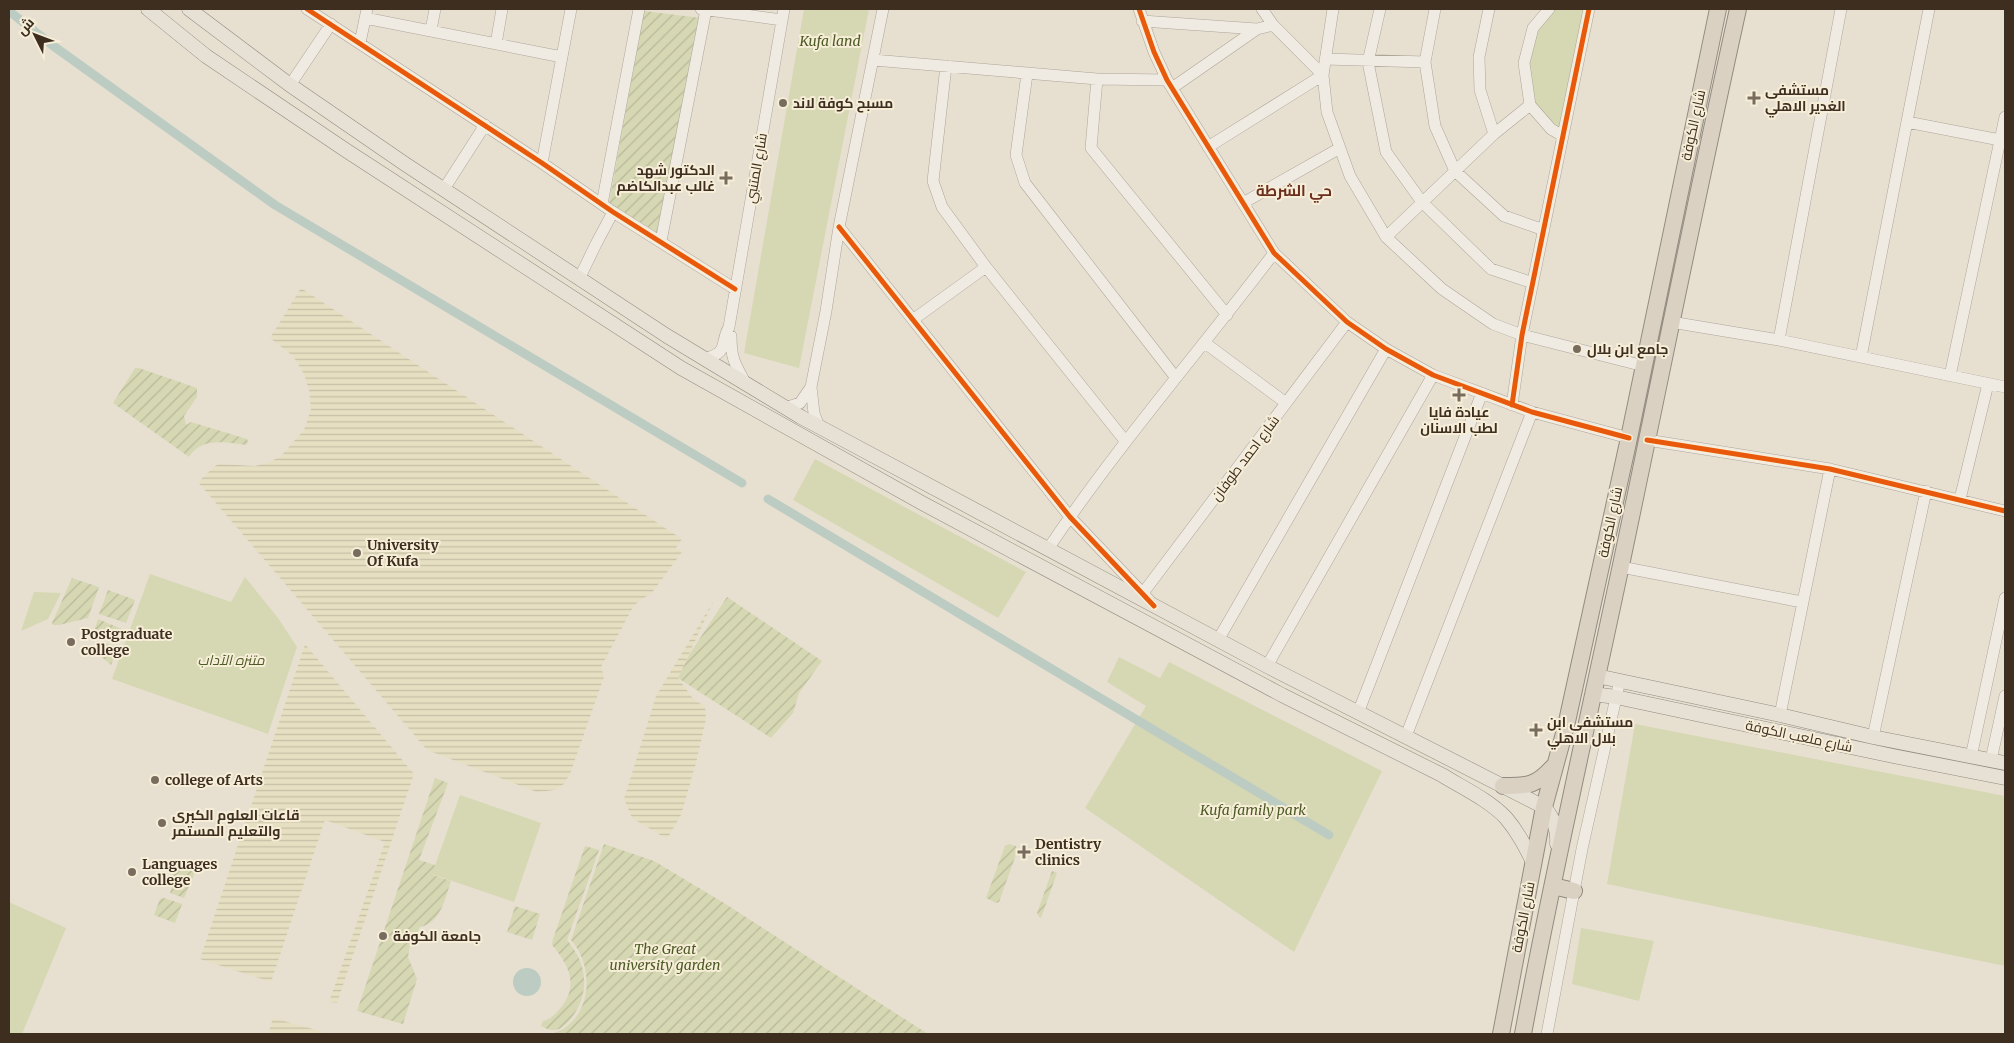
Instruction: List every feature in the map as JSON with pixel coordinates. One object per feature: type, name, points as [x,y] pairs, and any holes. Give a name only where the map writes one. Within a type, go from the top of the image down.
[{"type":"highway","name":"شارع الكوفة","points":[[1524,1034],[1557,859],[1621,567],[1738,9]]},
{"type":"highway","name":"شارع الكوفة","points":[[1499,1032],[1544,807],[1566,726],[1629,438],[1717,13]]},
{"type":"highway","points":[[1717,13],[1719,28],[1716,51],[1722,54],[1725,53],[1730,44]]},
{"type":"highway","points":[[1702,85],[1708,78],[1714,79],[1714,118]]},
{"type":"highway","points":[[1566,726],[1576,730],[1587,724]]},
{"type":"highway","points":[[1503,786],[1533,784],[1539,781],[1554,765]]},
{"type":"highway","points":[[1553,886],[1574,891]]},
{"type":"main road","points":[[148,9],[206,56],[487,244],[681,368],[922,503],[1282,695],[1442,775],[1492,806],[1505,817],[1525,846],[1534,864]]},
{"type":"main road","points":[[189,9],[287,83],[444,189],[579,279],[785,408],[1267,666],[1544,807],[1553,817],[1556,827],[1557,859]]},
{"type":"main road","points":[[267,96],[274,98],[281,96],[287,83]]},
{"type":"main road","points":[[294,115],[294,104],[299,98],[306,96]]},
{"type":"main road","points":[[1072,582],[1079,579],[1082,575],[1079,566]]},
{"type":"main road","name":"شارع ملعب الكوفة","points":[[1597,676],[1896,742],[2005,763]]},
{"type":"main road","name":"شارع ملعب الكوفة","points":[[1593,694],[1616,697],[2005,778]]},
{"type":"main road","points":[[1893,756],[1898,750],[1896,742]]},
{"type":"main road","points":[[1923,762],[1920,754],[1925,747]]},
{"type":"main road","points":[[1466,790],[1472,790],[1479,786],[1481,778],[1478,773]]},
{"type":"street","points":[[307,9],[485,125],[613,212],[736,289]]},
{"type":"street","points":[[431,30],[435,9]]},
{"type":"street","points":[[496,44],[502,9]]},
{"type":"street","points":[[542,163],[571,9]]},
{"type":"street","points":[[602,204],[639,9]]},
{"type":"street","points":[[661,241],[703,9],[783,14]]},
{"type":"street","points":[[819,427],[813,406],[811,387],[826,311],[839,227],[883,9]]},
{"type":"street","points":[[1139,9],[1142,21],[1170,84],[1274,253],[1347,322],[1386,349],[1434,375],[1532,412],[1629,438]]},
{"type":"street","points":[[1262,9],[1273,25],[1323,75]]},
{"type":"street","points":[[1333,9],[1323,75],[1327,112],[1350,176],[1386,237],[1442,290],[1493,324],[1522,335],[1644,366]]},
{"type":"street","points":[[1380,9],[1368,62],[1386,152],[1422,202],[1491,269],[1533,283]]},
{"type":"street","points":[[1435,9],[1424,62],[1435,126],[1455,171],[1504,216],[1544,230]]},
{"type":"street","points":[[1489,9],[1479,58],[1480,90],[1494,134]]},
{"type":"street","points":[[1549,9],[1533,28],[1524,63],[1530,105],[1551,129],[1563,136]]},
{"type":"street","points":[[1512,405],[1522,335],[1590,9]]},
{"type":"street","points":[[1778,340],[1841,9]]},
{"type":"street","points":[[1861,357],[1929,9]]},
{"type":"street","points":[[360,43],[366,13],[431,30],[562,57]]},
{"type":"street","name":"شارع المتنبي","points":[[704,359],[715,356],[722,350],[729,326],[783,14]]},
{"type":"street","points":[[1142,21],[1257,28],[1273,25]]},
{"type":"street","points":[[287,83],[331,24]]},
{"type":"street","points":[[873,60],[1170,84],[1257,28]]},
{"type":"street","points":[[1325,59],[1368,62],[1424,62]]},
{"type":"street","points":[[946,66],[934,181],[942,207],[986,267],[1126,442]]},
{"type":"street","points":[[1028,74],[1016,155],[1025,183],[1176,378]]},
{"type":"street","points":[[1208,147],[1323,75]]},
{"type":"street","points":[[1097,79],[1091,148],[1227,315]]},
{"type":"street","points":[[1386,237],[1494,134],[1530,105]]},
{"type":"street","points":[[1950,376],[2001,156],[2000,140],[2005,117]]},
{"type":"street","points":[[1907,122],[2000,140]]},
{"type":"street","points":[[444,189],[485,125]]},
{"type":"street","points":[[1243,203],[1340,148]]},
{"type":"street","points":[[579,279],[613,212]]},
{"type":"street","points":[[839,227],[1070,517],[1154,606]]},
{"type":"street","points":[[1048,549],[1126,442],[1274,253]]},
{"type":"street","points":[[914,319],[986,267]]},
{"type":"street","name":"شارع احمد طوفان","points":[[1143,593],[1347,322]]},
{"type":"street","points":[[1671,322],[1778,340],[2005,387]]},
{"type":"street","name":"شارع المتنبي","points":[[729,326],[733,360],[746,384]]},
{"type":"street","points":[[1205,343],[1286,403]]},
{"type":"street","points":[[1218,640],[1386,349]]},
{"type":"street","points":[[1267,666],[1434,375]]},
{"type":"street","points":[[1960,499],[1988,384]]},
{"type":"street","points":[[785,408],[800,403],[811,387]]},
{"type":"street","points":[[1358,713],[1482,393]]},
{"type":"street","points":[[1406,736],[1532,412]]},
{"type":"street","points":[[1648,440],[1830,469],[2005,511]]},
{"type":"street","points":[[1780,715],[1830,469]]},
{"type":"street","points":[[1873,737],[1926,491]]},
{"type":"street","points":[[1621,567],[1802,602]]},
{"type":"street","points":[[1970,757],[2005,598]]},
{"type":"street","points":[[1547,1034],[1574,891],[1620,680]]},
{"type":"street","points":[[1991,760],[2005,696]]},
{"type":"shaded area","points":[[301,288],[682,539],[676,548],[682,552],[651,594],[640,600],[633,607],[601,667],[604,677],[570,774],[564,784],[554,790],[537,792],[427,750],[198,482],[219,464],[255,466],[280,457],[304,430],[311,409],[309,390],[304,374],[293,356],[270,338]]},
{"type":"shaded area","points":[[714,600],[678,678],[694,700],[705,706],[706,719],[681,815],[667,839],[632,818],[624,799],[656,696]]},
{"type":"shaded area","points":[[305,644],[414,774],[337,1003],[329,1002],[385,842],[325,820],[271,982],[200,959]]},
{"type":"shaded area","points":[[527,968],[537,972],[541,982],[537,992],[527,996],[517,992],[513,982],[517,972]]},
{"type":"shaded area","points":[[273,1018],[324,1032],[323,1034],[268,1034]]},
{"type":"green space","name":"Kufa land","points":[[804,9],[869,9],[799,368],[744,353]]},
{"type":"green space","points":[[1554,9],[1588,9],[1563,131],[1541,112],[1534,100],[1528,60],[1537,30]]},
{"type":"green space","points":[[644,11],[701,18],[658,233],[609,203]]},
{"type":"green space","points":[[135,368],[197,388],[197,397],[184,416],[186,425],[191,422],[247,439],[246,445],[215,442],[200,446],[189,457],[113,403]]},
{"type":"green space","points":[[815,459],[1026,572],[998,618],[793,500]]},
{"type":"green space","name":"متنزه الآداب","points":[[150,574],[231,602],[245,577],[278,618],[297,647],[268,734],[112,679]]},
{"type":"green space","points":[[72,578],[99,587],[88,618],[53,625],[52,623]]},
{"type":"green space","points":[[108,590],[135,600],[126,623],[99,614]]},
{"type":"green space","points":[[34,592],[61,593],[48,619],[21,631]]},
{"type":"green space","points":[[727,597],[822,661],[799,693],[793,713],[771,738],[678,678],[689,655]]},
{"type":"green space","points":[[98,619],[124,630],[120,642],[93,634]]},
{"type":"green space","points":[[102,642],[118,647],[111,665],[97,653]]},
{"type":"green space","name":"Kufa family park","points":[[1119,657],[1160,678],[1169,662],[1382,771],[1294,952],[1085,808],[1146,706],[1107,682]]},
{"type":"green space","points":[[1635,724],[2005,796],[2005,966],[1607,884]]},
{"type":"green space","points":[[435,778],[448,783],[419,860],[435,865],[433,875],[451,881],[441,909],[433,921],[420,927],[410,945],[408,957],[417,979],[403,1024],[357,1011]]},
{"type":"green space","points":[[460,795],[541,823],[514,902],[432,874]]},
{"type":"green space","name":"The Great university garden","points":[[604,844],[654,861],[724,903],[928,1034],[552,1034],[565,1027],[575,1018],[582,1006],[586,993],[587,979],[584,965],[579,952],[571,940]]},
{"type":"green space","points":[[1009,844],[1016,846],[1017,852],[999,902],[996,903],[986,898],[1005,846]]},
{"type":"green space","points":[[585,846],[599,850],[567,940],[577,954],[582,967],[584,984],[582,998],[577,1010],[569,1021],[560,1029],[551,1030],[541,1026],[543,1021],[549,1019],[562,1006],[570,990],[571,982],[563,959],[552,945],[553,939]]},
{"type":"green space","points":[[167,860],[196,870],[184,898],[170,893],[174,881]]},
{"type":"green space","points":[[1052,871],[1057,873],[1041,918],[1037,913]]},
{"type":"green space","points":[[164,898],[182,904],[175,923],[154,915],[160,899]]},
{"type":"green space","points":[[9,902],[66,928],[22,1034],[9,1034]]},
{"type":"green space","points":[[515,906],[540,914],[532,940],[507,932]]},
{"type":"green space","points":[[1581,928],[1654,941],[1639,1001],[1572,984]]},
{"type":"waterway","points":[[9,11],[52,45],[275,205],[742,483]]},
{"type":"waterway","points":[[768,499],[1329,835]]},
{"type":"cycle path","points":[[307,9],[542,163],[613,212],[735,289]]},
{"type":"cycle path","points":[[1139,9],[1154,52],[1167,80],[1274,253],[1347,322],[1386,349],[1433,375],[1532,412],[1629,438]]},
{"type":"cycle path","points":[[1512,405],[1522,335],[1589,9]]},
{"type":"cycle path","points":[[839,227],[1070,517],[1154,606]]},
{"type":"cycle path","points":[[1647,440],[1830,469],[2005,511]]},
{"type":"place","name":"مستشفى الغدير الاهلي","points":[[1754,98]]},
{"type":"place","name":"مسبح كوفة لاند","points":[[783,103]]},
{"type":"place","name":"الدكتور شهد غالب عبدالكاضم","points":[[726,178]]},
{"type":"place","name":"جامع ابن بلال","points":[[1577,349]]},
{"type":"place","name":"عيادة فايا لطب الاسنان","points":[[1459,395]]},
{"type":"place","name":"University Of Kufa","points":[[357,553]]},
{"type":"place","name":"Postgraduate college","points":[[71,642]]},
{"type":"place","name":"مستشفى ابن بلال الاهلي","points":[[1536,730]]},
{"type":"place","name":"college of Arts","points":[[155,780]]},
{"type":"place","name":"قاعات العلوم الكبرى والتعليم المستمر","points":[[162,823]]},
{"type":"place","name":"Dentistry clinics","points":[[1024,852]]},
{"type":"place","name":"Languages college","points":[[132,872]]},
{"type":"place","name":"جامعة الكوفة","points":[[383,936]]},
{"type":"district","name":"حي الشرطة","points":[[1294,190]]}]
